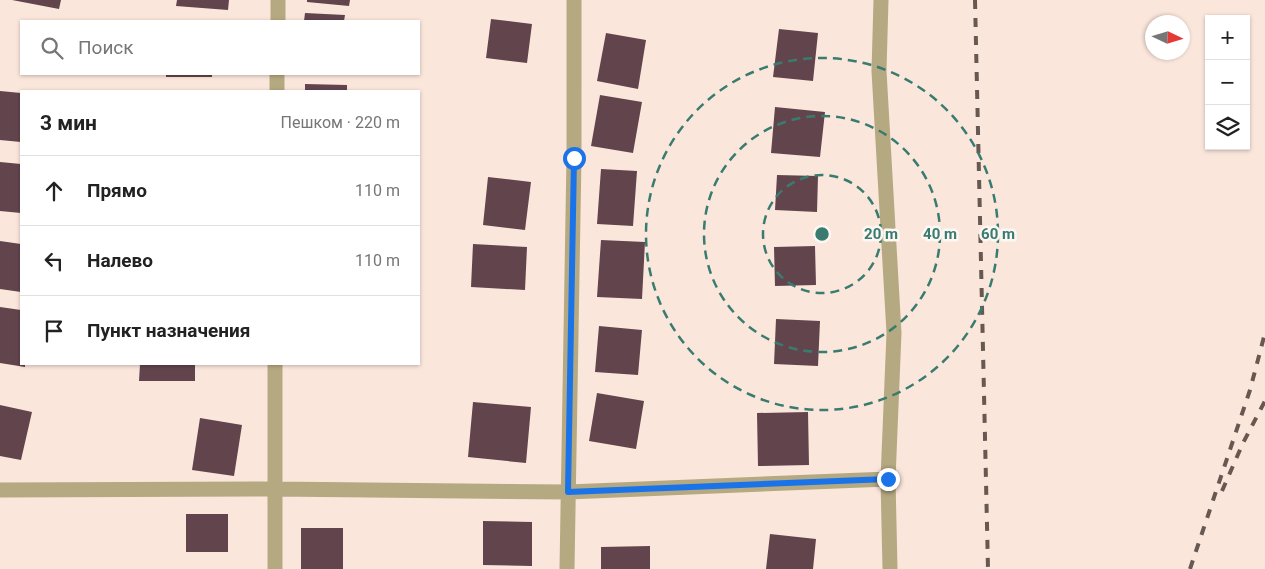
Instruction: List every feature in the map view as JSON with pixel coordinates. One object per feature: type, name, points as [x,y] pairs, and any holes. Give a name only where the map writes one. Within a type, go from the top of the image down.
[{"type":"street","points":[[278,0],[278,20]]},
{"type":"street","points":[[567,569],[574,148],[574,0]]},
{"type":"street","points":[[881,0],[879,71],[894,333],[888,479],[890,569]]},
{"type":"street","points":[[277,75],[277,90]]},
{"type":"street","points":[[274,569],[276,365]]},
{"type":"street","points":[[0,490],[275,489],[568,492],[888,479]]},
{"type":"building","points":[[12,0],[61,0],[59,9]]},
{"type":"building","points":[[177,0],[229,0],[228,10],[176,6]]},
{"type":"building","points":[[307,0],[350,0],[349,6],[307,2]]},
{"type":"building","points":[[305,13],[345,15],[344,20],[304,20]]},
{"type":"building","points":[[491,19],[532,24],[527,63],[486,58]]},
{"type":"building","points":[[779,29],[818,33],[813,81],[773,77]]},
{"type":"building","points":[[606,33],[646,40],[638,89],[597,81]]},
{"type":"building","points":[[166,75],[212,75],[212,77],[166,77]]},
{"type":"building","points":[[305,84],[347,85],[347,90],[305,90]]},
{"type":"building","points":[[0,91],[20,93],[20,142],[0,140]]},
{"type":"building","points":[[600,95],[642,102],[633,153],[591,146]]},
{"type":"building","points":[[775,107],[825,112],[820,157],[771,153]]},
{"type":"building","points":[[0,162],[20,164],[20,213],[0,211]]},
{"type":"building","points":[[601,169],[637,171],[633,226],[597,224]]},
{"type":"building","points":[[777,175],[818,176],[817,212],[775,210]]},
{"type":"building","points":[[488,177],[531,182],[525,230],[483,225]]},
{"type":"building","points":[[601,240],[645,242],[642,299],[597,297]]},
{"type":"building","points":[[0,241],[20,244],[20,292],[0,289]]},
{"type":"building","points":[[473,244],[527,247],[525,290],[471,287]]},
{"type":"building","points":[[815,246],[816,285],[775,286],[774,247]]},
{"type":"building","points":[[0,307],[20,310],[20,365],[25,365],[25,367],[0,363]]},
{"type":"building","points":[[776,319],[820,321],[818,366],[774,364]]},
{"type":"building","points":[[599,326],[642,330],[638,375],[595,372]]},
{"type":"building","points":[[140,365],[195,365],[195,381],[139,381]]},
{"type":"building","points":[[597,393],[644,401],[636,449],[589,441]]},
{"type":"building","points":[[473,402],[531,407],[526,463],[468,457]]},
{"type":"building","points":[[0,405],[32,412],[21,460],[0,456]]},
{"type":"building","points":[[808,412],[809,465],[758,466],[757,413]]},
{"type":"building","points":[[200,418],[242,425],[234,476],[192,470]]},
{"type":"building","points":[[186,514],[228,514],[228,552],[186,552]]},
{"type":"building","points":[[483,521],[532,522],[532,566],[483,565]]},
{"type":"building","points":[[301,528],[343,528],[343,569],[301,569]]},
{"type":"building","points":[[770,534],[816,539],[813,569],[766,569]]},
{"type":"building","points":[[650,546],[650,569],[601,569],[601,547]]},
{"type":"railway","points":[[975,0],[988,569]]},
{"type":"railway","points":[[1190,569],[1250,390],[1265,333]]},
{"type":"railway","points":[[1222,491],[1243,443],[1265,401]]},
{"type":"route","points":[[574,158],[568,492],[888,479]]}]
